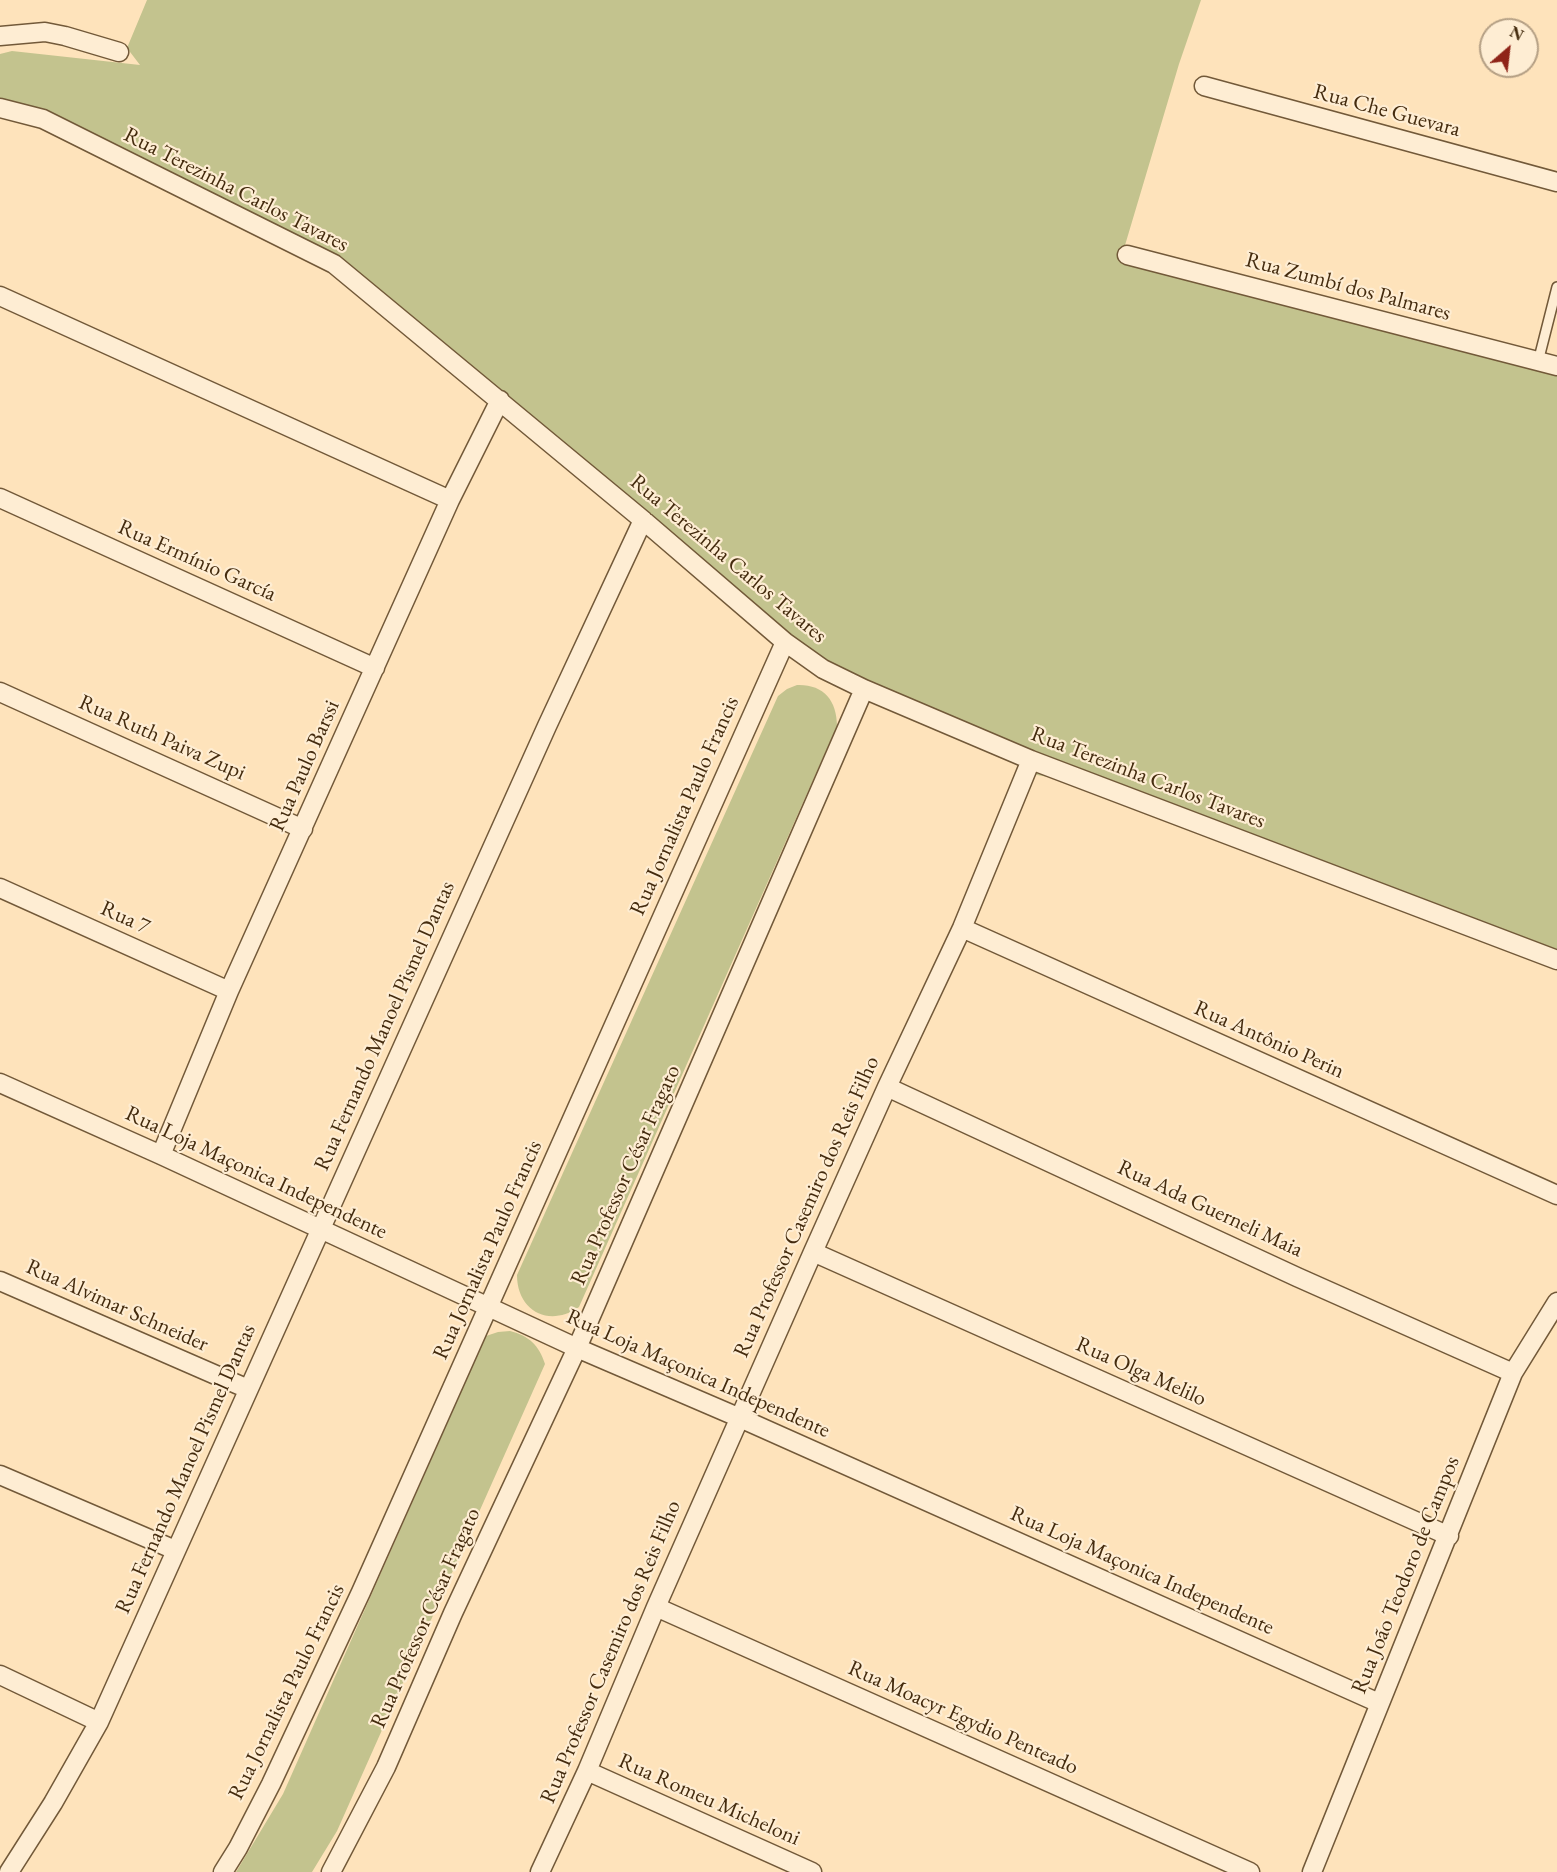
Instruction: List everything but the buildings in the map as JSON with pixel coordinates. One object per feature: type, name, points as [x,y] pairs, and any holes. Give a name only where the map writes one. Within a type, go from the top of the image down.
[{"type":"street","points":[[0,36],[45,32],[119,51]]},
{"type":"street","name":"Rua Che Guevara","points":[[1204,86],[1557,182]]},
{"type":"street","name":"Rua Terezinha Carlos Tavares","points":[[0,108],[43,119],[334,264],[500,400],[785,642],[823,669],[864,689],[1031,760],[1557,960]]},
{"type":"street","name":"Rua Zumbí dos Palmares","points":[[1127,255],[1557,366]]},
{"type":"street","points":[[0,296],[450,500]]},
{"type":"street","name":"Rua Paulo Barssi","points":[[161,1155],[230,991],[450,500],[500,400]]},
{"type":"street","name":"Rua Ermínio García","points":[[0,498],[375,668]]},
{"type":"street","name":"Rua Fernando Manoel Pismel Dantas","points":[[9,1872],[53,1803],[99,1722],[547,726],[643,520]]},
{"type":"street","name":"Rua Jornalista Paulo Francis","points":[[223,1872],[238,1848],[314,1694],[785,642]]},
{"type":"street","name":"Rua Professor César Fragato","points":[[331,1872],[386,1767],[453,1613],[577,1348],[864,689]]},
{"type":"street","name":"Rua Ruth Paiva Zupi","points":[[0,692],[303,829]]},
{"type":"street","name":"Rua Professor Casemiro dos Reis Filho","points":[[540,1872],[587,1771],[656,1607],[813,1252],[962,928],[1031,760]]},
{"type":"street","name":"Rua 7","points":[[0,888],[230,991]]},
{"type":"street","name":"Rua Antônio Perin","points":[[962,928],[1557,1195]]},
{"type":"street","name":"Rua Loja Maçonica Independente","points":[[0,1083],[577,1348],[740,1418],[1380,1703]]},
{"type":"street","name":"Rua Ada Guerneli Maia","points":[[887,1087],[1513,1373]]},
{"type":"street","name":"Rua Olga Melilo","points":[[813,1252],[1449,1536]]},
{"type":"street","name":"Rua Alvimar Schneider","points":[[0,1281],[248,1389]]},
{"type":"street","name":"Rua João Teodoro de Campos","points":[[1312,1872],[1513,1373],[1557,1302]]},
{"type":"street","points":[[0,1474],[175,1550]]},
{"type":"street","name":"Rua Moacyr Egydio Penteado","points":[[656,1607],[1250,1872]]},
{"type":"street","points":[[0,1675],[99,1722]]},
{"type":"street","name":"Rua Romeu Micheloni","points":[[587,1771],[812,1872]]},
{"type":"lane","points":[[1538,362],[1557,286]]},
{"type":"green space","points":[[147,0],[1201,0],[1179,64],[1120,262],[1557,371],[1557,960],[1082,783],[1037,775],[1020,767],[1016,758],[823,669],[334,264],[0,108],[0,54],[12,51],[140,65],[127,48]]},
{"type":"green space","points":[[797,685],[814,687],[827,695],[834,708],[837,726],[579,1307],[557,1316],[546,1316],[529,1306],[522,1298],[517,1275],[778,696]]},
{"type":"green space","points":[[510,1331],[532,1342],[540,1352],[545,1364],[337,1831],[312,1872],[236,1872],[283,1794],[486,1336]]}]
